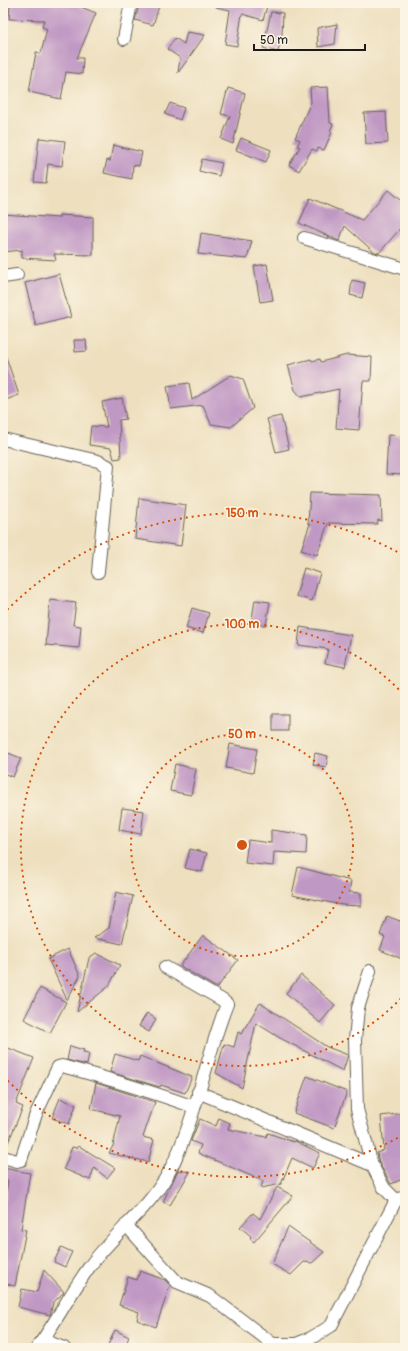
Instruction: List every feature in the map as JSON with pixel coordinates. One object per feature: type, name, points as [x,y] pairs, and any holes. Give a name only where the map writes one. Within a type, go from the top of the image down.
[{"type":"street","points":[[124,39],[131,3]]},
{"type":"street","points":[[304,238],[405,269]]},
{"type":"street","points":[[3,277],[17,275]]},
{"type":"street","points":[[3,439],[98,462],[108,466],[98,572]]},
{"type":"street","points":[[64,1348],[40,1344],[90,1266],[126,1225],[153,1199],[168,1173],[194,1107],[227,1004],[165,967]]},
{"type":"street","points":[[126,1225],[177,1282],[210,1296],[273,1344],[296,1344],[311,1338],[331,1326],[401,1199],[384,1188],[372,1165],[357,1109],[355,1040],[358,1008],[370,971]]},
{"type":"street","points":[[3,1157],[17,1161],[21,1160],[36,1114],[58,1067],[62,1066],[96,1075],[155,1093],[194,1107]]},
{"type":"street","points":[[198,1092],[372,1165]]},
{"type":"building","points":[[10,3],[71,3],[96,13],[77,58],[83,58],[82,74],[66,72],[61,99],[29,92],[36,52],[41,53],[47,29],[42,27],[44,20],[9,19]]},
{"type":"building","points":[[140,3],[160,3],[153,25],[135,20]]},
{"type":"building","points":[[216,3],[268,3],[263,20],[242,14],[237,46],[225,44],[230,10],[216,7]]},
{"type":"building","points":[[271,12],[283,13],[282,34],[278,52],[263,48]]},
{"type":"building","points":[[337,24],[335,44],[318,47],[317,28]]},
{"type":"building","points":[[187,32],[205,35],[178,73],[180,58],[167,49],[175,38],[184,44]]},
{"type":"building","points":[[328,87],[330,123],[333,124],[330,131],[332,132],[324,150],[318,148],[317,151],[312,149],[299,171],[289,165],[300,147],[297,146],[300,140],[295,138],[311,102],[310,88]]},
{"type":"building","points":[[228,88],[245,93],[233,144],[221,139],[230,116],[221,114]]},
{"type":"building","points":[[170,103],[184,108],[180,120],[165,114]]},
{"type":"building","points":[[386,112],[388,143],[366,144],[364,113]]},
{"type":"building","points":[[39,138],[65,141],[62,166],[48,164],[46,183],[34,182]]},
{"type":"building","points":[[241,138],[271,150],[266,162],[236,150]]},
{"type":"building","points":[[113,145],[142,152],[139,166],[133,165],[132,179],[104,173],[107,160],[110,161]]},
{"type":"building","points":[[202,159],[222,163],[219,176],[199,171]]},
{"type":"building","points":[[388,190],[405,204],[405,223],[379,253],[374,252],[345,226],[339,241],[299,223],[310,198],[362,220]]},
{"type":"building","points":[[3,214],[59,218],[59,215],[93,217],[93,255],[54,254],[56,260],[22,258],[22,250],[3,252]]},
{"type":"building","points":[[201,233],[252,241],[247,259],[198,254]]},
{"type":"building","points":[[267,264],[273,300],[260,302],[254,266]]},
{"type":"building","points":[[59,274],[71,317],[36,326],[25,283]]},
{"type":"building","points":[[352,280],[365,283],[362,298],[350,295]]},
{"type":"building","points":[[74,340],[86,340],[87,351],[75,352]]},
{"type":"building","points":[[3,354],[5,354],[19,395],[3,401]]},
{"type":"building","points":[[347,355],[372,357],[371,381],[363,381],[359,430],[336,428],[339,389],[301,397],[295,390],[288,365],[311,359],[312,361],[320,359],[321,362]]},
{"type":"building","points":[[231,375],[243,379],[253,408],[231,427],[211,424],[203,405],[171,409],[167,386],[189,383],[192,400]]},
{"type":"building","points":[[122,398],[126,419],[119,420],[121,458],[114,459],[111,448],[89,445],[91,426],[107,427],[102,402]]},
{"type":"building","points":[[281,416],[289,449],[276,452],[267,419]]},
{"type":"building","points":[[388,435],[405,436],[405,475],[386,474]]},
{"type":"building","points":[[310,493],[381,495],[382,521],[378,520],[377,524],[328,523],[317,555],[301,550],[310,524],[308,524]]},
{"type":"building","points":[[139,498],[186,505],[181,546],[135,539]]},
{"type":"building","points":[[304,568],[320,573],[312,601],[296,596]]},
{"type":"building","points":[[50,600],[76,603],[73,625],[81,626],[79,648],[46,645]]},
{"type":"building","points":[[255,600],[270,602],[266,625],[251,625]]},
{"type":"building","points":[[192,608],[209,613],[203,633],[186,628]]},
{"type":"building","points":[[300,627],[351,635],[345,667],[325,663],[328,649],[298,645]]},
{"type":"building","points":[[273,714],[288,714],[288,731],[273,731]]},
{"type":"building","points":[[230,744],[257,749],[253,773],[226,768]]},
{"type":"building","points":[[3,751],[21,758],[13,777],[3,773]]},
{"type":"building","points":[[315,753],[328,756],[326,767],[313,765]]},
{"type":"building","points":[[175,764],[196,769],[191,795],[170,791]]},
{"type":"building","points":[[122,808],[144,811],[141,834],[119,830]]},
{"type":"building","points":[[271,830],[307,835],[306,854],[274,852],[273,866],[245,863],[248,840],[271,843]]},
{"type":"building","points":[[190,849],[207,853],[202,872],[185,868]]},
{"type":"building","points":[[298,867],[351,881],[349,892],[361,893],[361,906],[342,905],[292,895]]},
{"type":"building","points":[[116,892],[133,896],[122,944],[94,938],[109,928]]},
{"type":"building","points":[[387,916],[405,923],[405,960],[380,950],[385,937],[380,935]]},
{"type":"building","points":[[203,935],[238,960],[217,988],[180,966]]},
{"type":"building","points":[[68,949],[80,976],[67,1000],[48,959]]},
{"type":"building","points":[[96,953],[120,965],[109,986],[77,1012],[89,958]]},
{"type":"building","points":[[301,975],[335,1005],[320,1023],[286,993]]},
{"type":"building","points":[[40,988],[66,1002],[50,1033],[24,1019]]},
{"type":"building","points":[[260,1003],[327,1047],[348,1055],[343,1071],[280,1038],[256,1023],[242,1088],[216,1073],[224,1044],[234,1047],[238,1032],[241,1034]]},
{"type":"building","points":[[147,1013],[156,1019],[149,1032],[139,1026]]},
{"type":"building","points":[[3,1046],[34,1058],[16,1104],[23,1107],[5,1150],[3,1150]]},
{"type":"building","points":[[70,1046],[89,1053],[87,1065],[67,1060]]},
{"type":"building","points":[[115,1054],[138,1061],[140,1056],[192,1077],[185,1093],[161,1085],[160,1087],[110,1072]]},
{"type":"building","points":[[307,1076],[347,1092],[334,1128],[294,1113]]},
{"type":"building","points":[[96,1083],[155,1102],[143,1137],[154,1140],[148,1162],[109,1153],[113,1146],[120,1116],[91,1109]]},
{"type":"building","points":[[60,1098],[76,1105],[69,1124],[52,1118]]},
{"type":"building","points":[[405,1113],[405,1178],[391,1184],[379,1163],[377,1153],[384,1150],[381,1116]]},
{"type":"building","points":[[219,1118],[230,1123],[228,1129],[266,1137],[268,1133],[294,1142],[295,1141],[320,1153],[313,1168],[292,1158],[281,1184],[261,1188],[263,1181],[198,1153],[201,1145],[191,1141],[200,1119],[216,1126]]},
{"type":"building","points":[[79,1146],[115,1168],[107,1178],[94,1168],[90,1180],[64,1169],[72,1147],[77,1148]]},
{"type":"building","points":[[3,1168],[30,1173],[21,1229],[26,1230],[15,1286],[3,1283],[3,1211],[8,1181],[3,1180]]},
{"type":"building","points":[[178,1170],[190,1172],[170,1205],[163,1202]]},
{"type":"building","points":[[277,1187],[293,1196],[254,1242],[250,1239],[251,1236],[240,1227],[253,1213],[260,1219]]},
{"type":"building","points":[[288,1227],[324,1252],[312,1263],[304,1262],[291,1275],[272,1264]]},
{"type":"building","points":[[61,1247],[72,1252],[65,1267],[54,1262]]},
{"type":"building","points":[[44,1270],[64,1292],[53,1303],[50,1315],[18,1307],[22,1289],[37,1292]]},
{"type":"building","points":[[140,1271],[165,1280],[170,1285],[156,1327],[137,1320],[139,1312],[119,1305],[128,1277],[137,1280]]},
{"type":"building","points":[[115,1330],[129,1337],[124,1348],[115,1348],[108,1345]]}]
